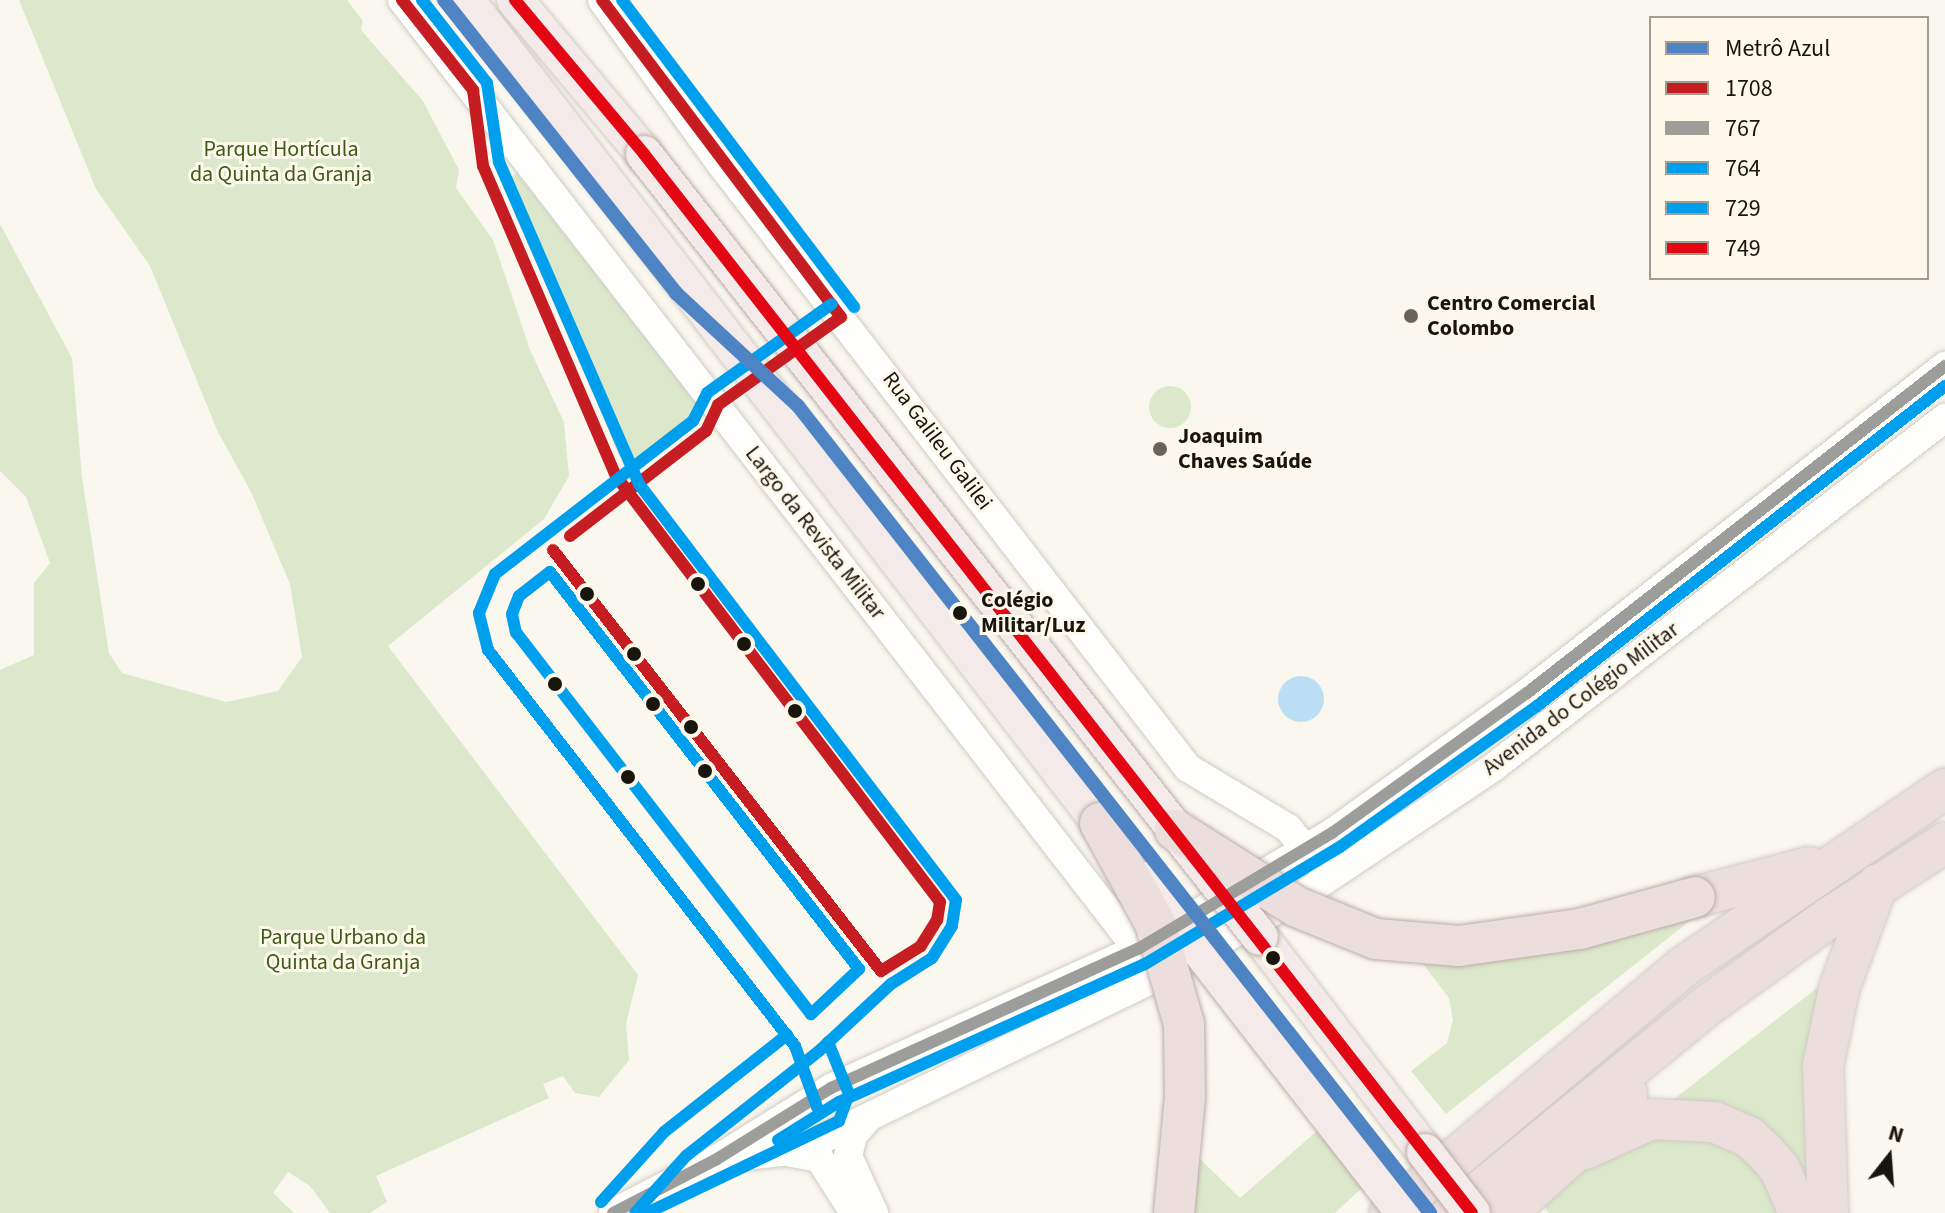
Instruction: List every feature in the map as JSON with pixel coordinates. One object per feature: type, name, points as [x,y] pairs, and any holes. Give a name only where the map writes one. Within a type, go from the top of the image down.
[{"type":"highway","points":[[1390,1213],[1683,967],[1836,860],[1945,789]]},
{"type":"highway","points":[[1100,823],[1155,923],[1184,1024],[1185,1097],[1174,1213]]},
{"type":"highway","points":[[1175,830],[1297,907],[1376,939],[1459,946],[1580,929],[1836,860]]},
{"type":"highway","points":[[1453,1213],[1708,1005],[1877,885],[1945,843]]},
{"type":"highway","points":[[1828,1213],[1823,1066],[1839,989],[1877,885]]},
{"type":"highway","points":[[1506,1213],[1571,1155],[1708,1005]]},
{"type":"highway","points":[[1571,1155],[1651,1119],[1714,1122],[1749,1137],[1766,1153],[1780,1169],[1799,1213]]},
{"type":"main road","points":[[515,0],[654,167],[1472,1213]]},
{"type":"main road","points":[[472,8],[1404,1213]]},
{"type":"street","name":"Largo da Revista Militar","points":[[402,0],[1158,976]]},
{"type":"street","name":"Rua Galileu Galilei","points":[[602,0],[720,163],[1188,768],[1288,828],[1328,879]]},
{"type":"street","name":"Avenida do Colégio Militar","points":[[613,1213],[717,1159],[831,1088],[1138,949],[1304,848],[1527,693],[1945,366]]},
{"type":"street","name":"Avenida do Colégio Militar","points":[[717,1159],[781,1152],[868,1118],[1158,976],[1328,879],[1495,766],[1945,418]]},
{"type":"street","points":[[868,1118],[853,1135],[848,1156],[874,1213]]},
{"type":"street","points":[[781,1152],[819,1158],[854,1213]]},
{"type":"green space","name":"Parque Urbano da Quinta da Granja","points":[[19,0],[347,0],[363,21],[361,30],[423,101],[459,170],[456,188],[493,240],[530,350],[564,422],[569,476],[544,519],[388,646],[638,975],[626,1024],[629,1060],[599,1097],[575,1093],[563,1076],[543,1084],[549,1098],[376,1176],[387,1202],[370,1213],[330,1213],[310,1186],[288,1172],[273,1193],[294,1213],[0,1213],[0,670],[34,655],[34,583],[50,563],[26,497],[0,471],[0,224],[72,358],[82,477],[109,653],[122,673],[226,702],[278,691],[302,657],[290,584],[251,492],[217,430],[150,266],[96,189]]},
{"type":"green space","points":[[517,173],[697,404],[697,417],[634,464],[619,456],[507,179]]},
{"type":"green space","points":[[1170,386],[1185,392],[1191,407],[1185,422],[1170,428],[1155,422],[1149,407],[1155,392]]},
{"type":"green space","points":[[1720,897],[1446,1114],[1411,1071],[1447,1043],[1453,1020],[1449,998],[1420,960]]},
{"type":"green space","points":[[1821,985],[1812,1213],[1549,1213],[1541,1202]]},
{"type":"green space","points":[[1317,1131],[1362,1188],[1335,1213],[1189,1213],[1196,1155],[1240,1198]]},
{"type":"water","points":[[1301,676],[1310,677],[1317,683],[1323,690],[1323,708],[1317,715],[1310,721],[1301,722],[1292,721],[1285,715],[1279,708],[1278,699],[1279,690],[1285,683],[1292,677]]},
{"type":"metro line","name":"Azul","points":[[444,0],[676,293],[798,406],[1430,1213]]},
{"type":"transit line","name":"1708","points":[[402,0],[473,90]]},
{"type":"transit line","name":"729","points":[[422,0],[487,83],[499,162],[639,484],[956,900],[952,926],[932,958],[891,984],[819,1051],[686,1156],[635,1213]]},
{"type":"transit line","name":"749","points":[[515,0],[644,154],[1472,1213]]},
{"type":"transit line","name":"1708","points":[[602,0],[841,317]]},
{"type":"transit line","name":"729","points":[[622,0],[854,307]]},
{"type":"transit line","name":"1708","points":[[473,90],[483,166],[616,476],[940,902],[937,920],[921,946],[881,971]]},
{"type":"transit line","name":"729","points":[[817,1107],[795,1046],[488,650],[479,613],[495,574],[693,421],[707,393],[832,304]]},
{"type":"transit line","name":"1708","points":[[570,536],[706,431],[718,405],[841,317]]},
{"type":"transit line","name":"767","points":[[613,1213],[717,1159],[831,1088],[1138,949],[1332,833],[1527,693],[1945,366]]},
{"type":"transit line","name":"764","points":[[778,1140],[839,1102],[1145,964],[1340,847],[1537,706],[1945,386]]},
{"type":"transit line","name":"1708","points":[[553,550],[881,971]]},
{"type":"transit line","name":"764","points":[[550,572],[859,969],[811,1014],[516,633],[512,614],[519,596],[550,572]]},
{"type":"transit line","name":"764","points":[[601,1202],[664,1132],[787,1035]]},
{"type":"transit line","name":"764","points":[[647,1213],[839,1121],[849,1094],[828,1042]]},
{"type":"place","name":"Centro Comercial Colombo","points":[[1411,316]]},
{"type":"place","name":"Joaquim Chaves Saúde","points":[[1160,449]]},
{"type":"place","name":"Colégio Militar/Luz","points":[[960,613]]},
{"type":"park label","name":"Parque Hortícula da Quinta da Granja","points":[[281,162]]}]
